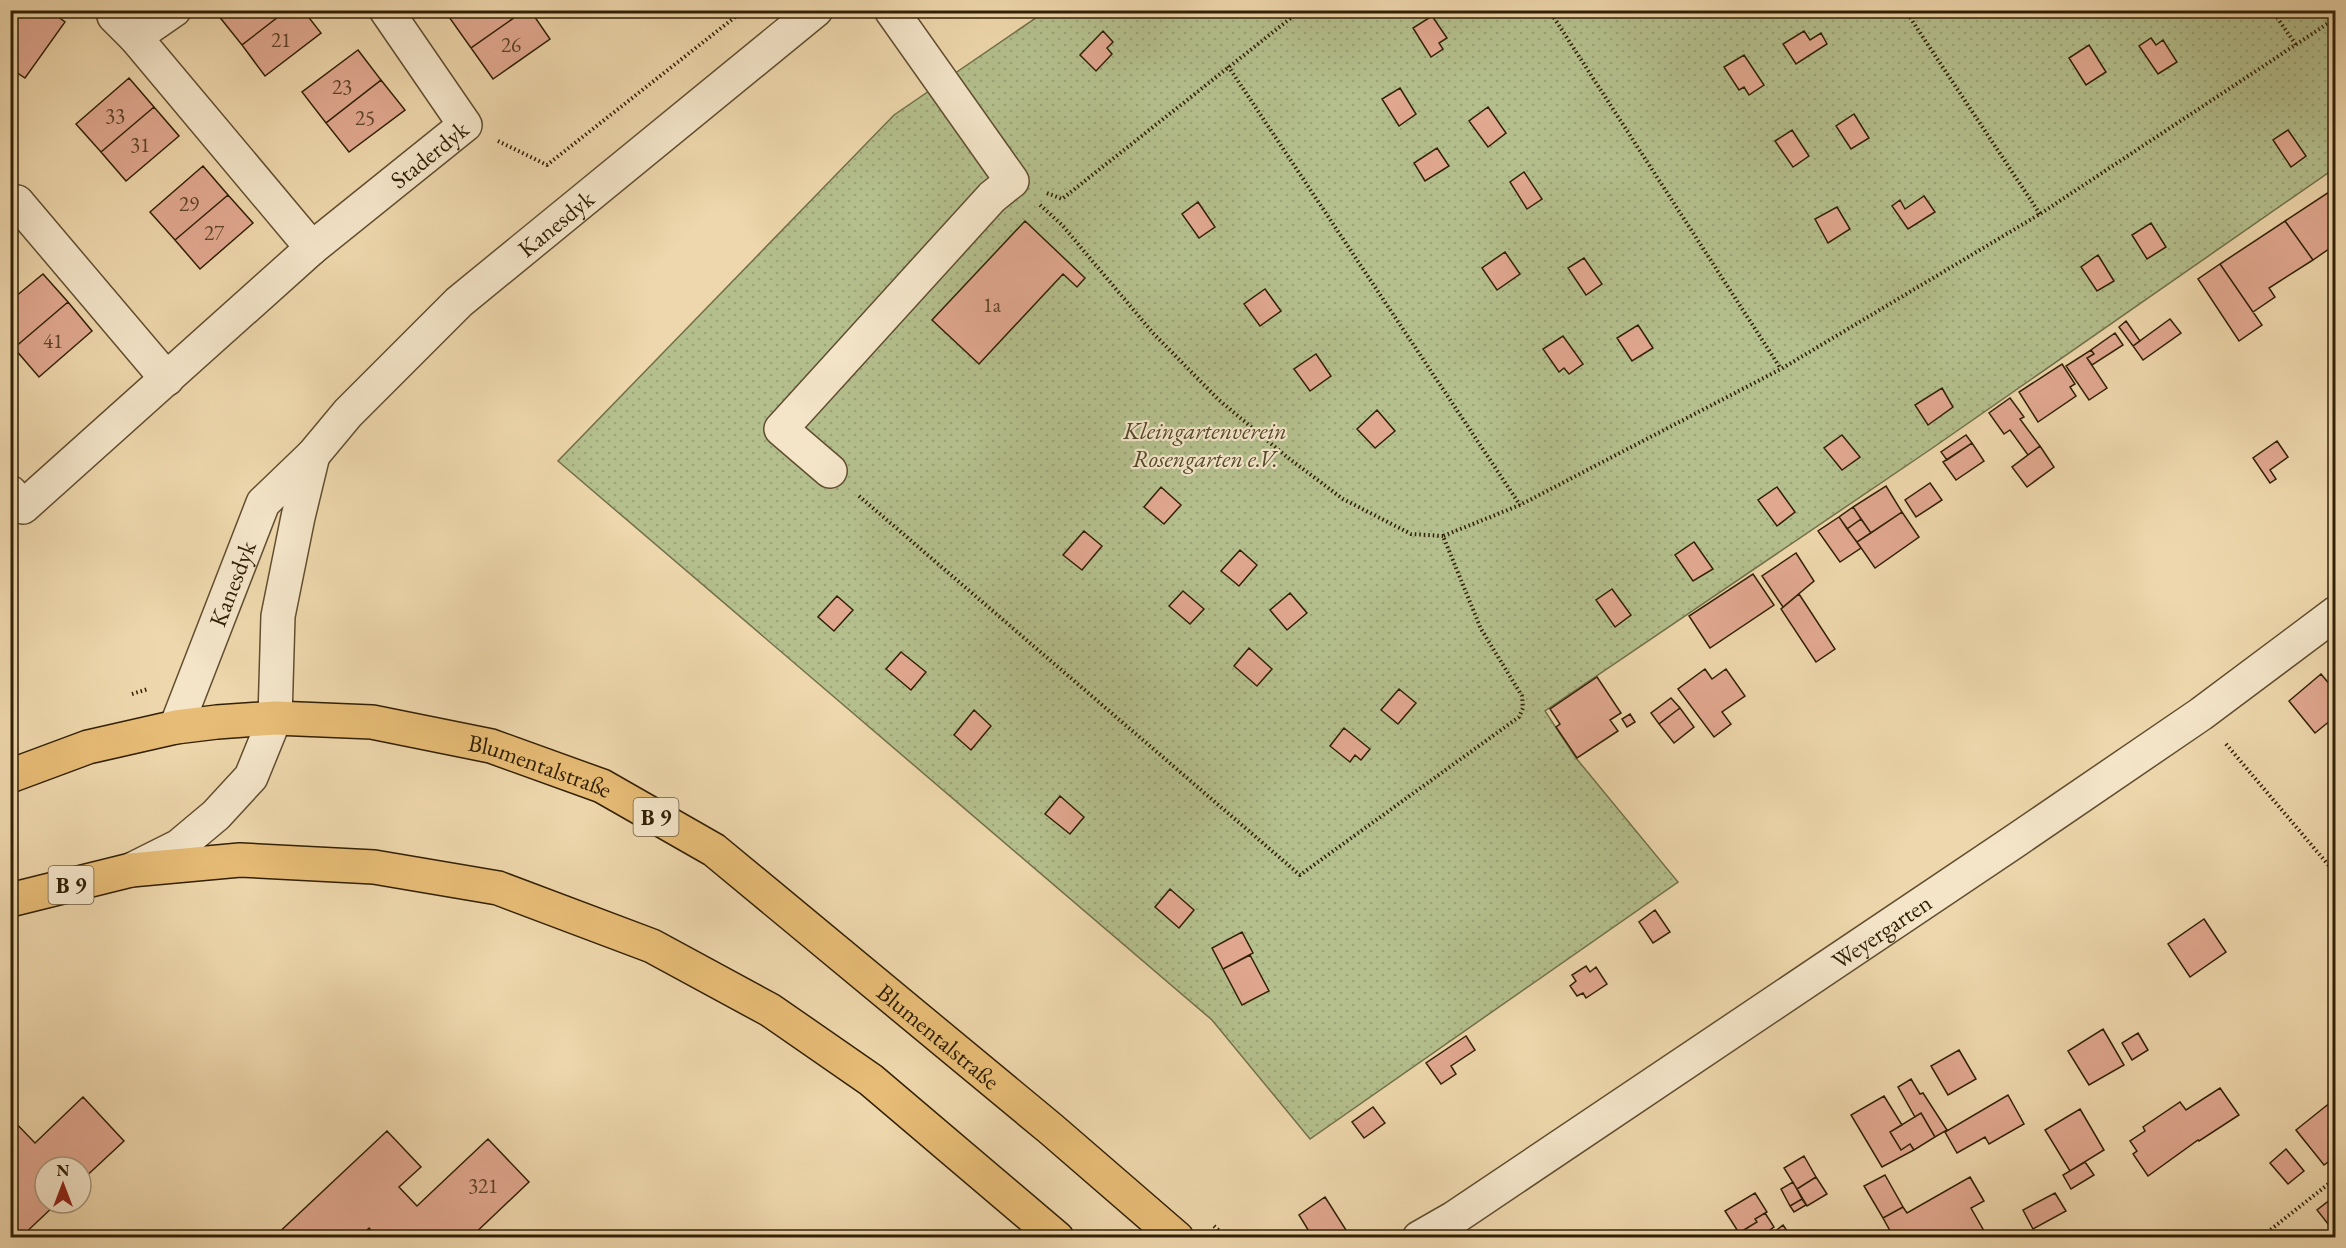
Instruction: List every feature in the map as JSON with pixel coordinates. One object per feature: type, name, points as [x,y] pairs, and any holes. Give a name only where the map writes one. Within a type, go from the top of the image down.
[{"type":"main road","name":"Blumentalstraße","points":[[10,776],[88,747],[176,727],[275,718],[372,722],[491,746],[602,786],[714,850],[1052,1130],[1177,1238]]},
{"type":"main road","name":"B 9","points":[[10,900],[131,870],[240,860],[374,867],[498,888],[652,946],[771,1010],[871,1080],[1057,1238]]},
{"type":"street","points":[[174,10],[124,26],[312,248]]},
{"type":"street","name":"Staderdyk","points":[[10,492],[23,507],[312,248],[465,125],[386,10]]},
{"type":"street","name":"Kanesdyk","points":[[176,727],[263,503],[313,455],[348,413],[459,303],[816,10]]},
{"type":"street","points":[[830,471],[781,429],[992,197],[1012,181],[891,10]]},
{"type":"street","points":[[17,202],[167,379]]},
{"type":"street","name":"Kanesdyk","points":[[275,718],[278,616],[313,455]]},
{"type":"street","name":"Weyergarten","points":[[1419,1238],[1464,1212],[2015,841],[2201,714],[2336,613]]},
{"type":"street","points":[[131,870],[179,846],[216,815],[251,777],[275,718]]},
{"type":"path","points":[[465,125],[547,165],[744,10]]},
{"type":"path","points":[[1012,181],[1062,199],[1301,10]]},
{"type":"path","points":[[1549,10],[1781,369]]},
{"type":"path","points":[[1905,10],[2040,214]]},
{"type":"path","points":[[2272,10],[2296,45]]},
{"type":"path","points":[[1012,181],[1062,225],[1153,333],[1219,400],[1287,458],[1343,499],[1411,534],[1443,536],[1520,505],[1781,369],[2040,214],[2336,18]]},
{"type":"path","points":[[1228,66],[1520,505]]},
{"type":"path","points":[[830,471],[1300,875],[1519,717],[1523,708],[1522,696],[1481,629],[1443,536]]},
{"type":"path","points":[[2201,714],[2336,874]]},
{"type":"path","points":[[2260,1238],[2336,1178]]},
{"type":"green space","name":"Kleingartenverein Rosengarten e.V.","points":[[1046,11],[2335,11],[2335,168],[1931,449],[1545,711],[1576,758],[1678,882],[1310,1139],[1212,1020],[558,461],[894,115]]},
{"type":"building","points":[[10,10],[49,10],[65,22],[25,78],[10,68]]},
{"type":"building","points":[[224,10],[287,10],[242,45],[218,15]]},
{"type":"building","points":[[287,10],[303,10],[321,33],[265,76],[242,45]]},
{"type":"building","points":[[459,10],[525,10],[471,48],[449,17]]},
{"type":"building","points":[[525,10],[530,10],[550,39],[493,79],[471,48]]},
{"type":"building","points":[[1432,16],[1447,38],[1439,43],[1443,49],[1431,57],[1413,28]]},
{"type":"building","points":[[1103,31],[1113,42],[1107,48],[1112,54],[1096,71],[1080,55]]},
{"type":"building","points":[[1804,31],[1810,40],[1821,33],[1827,44],[1796,64],[1783,44]]},
{"type":"building","points":[[2151,38],[2156,45],[2163,40],[2177,62],[2158,74],[2139,46]]},
{"type":"building","points":[[2089,45],[2106,72],[2086,85],[2069,58]]},
{"type":"building","points":[[358,50],[381,80],[326,123],[302,92]]},
{"type":"building","points":[[1744,55],[1764,85],[1749,95],[1744,87],[1739,90],[1724,67]]},
{"type":"building","points":[[129,78],[154,107],[101,152],[76,124]]},
{"type":"building","points":[[381,80],[405,110],[349,152],[326,123]]},
{"type":"building","points":[[1400,88],[1416,114],[1399,126],[1382,99]]},
{"type":"building","points":[[154,107],[179,136],[126,181],[101,152]]},
{"type":"building","points":[[1488,107],[1506,133],[1488,147],[1469,121]]},
{"type":"building","points":[[1854,114],[1869,138],[1851,149],[1836,126]]},
{"type":"building","points":[[1792,130],[1809,156],[1793,167],[1775,141]]},
{"type":"building","points":[[2288,130],[2306,156],[2291,167],[2273,140]]},
{"type":"building","points":[[1437,148],[1449,166],[1425,181],[1414,163]]},
{"type":"building","points":[[203,166],[228,195],[175,240],[150,212]]},
{"type":"building","points":[[1524,172],[1542,199],[1527,209],[1510,182]]},
{"type":"building","points":[[2329,192],[2336,201],[2336,244],[2313,260],[2285,221]]},
{"type":"building","points":[[228,195],[253,223],[200,269],[175,240]]},
{"type":"building","points":[[1924,196],[1935,212],[1908,229],[1892,206],[1900,200],[1905,209]]},
{"type":"building","points":[[1198,202],[1215,227],[1199,238],[1182,214]]},
{"type":"building","points":[[1837,207],[1850,229],[1828,243],[1815,219]]},
{"type":"building","points":[[1025,221],[1085,278],[1077,287],[1063,274],[979,364],[932,320]]},
{"type":"building","points":[[2285,221],[2313,260],[2269,288],[2275,297],[2253,312],[2220,264]]},
{"type":"building","points":[[2151,223],[2166,247],[2147,259],[2132,235]]},
{"type":"building","points":[[1505,252],[1520,274],[1497,290],[1482,268]]},
{"type":"building","points":[[2098,255],[2114,281],[2097,291],[2081,267]]},
{"type":"building","points":[[1584,258],[1602,284],[1586,295],[1568,268]]},
{"type":"building","points":[[2220,264],[2262,325],[2239,341],[2198,279]]},
{"type":"building","points":[[43,274],[68,302],[14,348],[10,344],[10,301]]},
{"type":"building","points":[[1265,289],[1281,311],[1260,326],[1244,304]]},
{"type":"building","points":[[68,302],[92,331],[39,377],[14,348]]},
{"type":"building","points":[[2170,319],[2181,333],[2143,360],[2133,346]]},
{"type":"building","points":[[2126,321],[2140,341],[2133,346],[2119,327]]},
{"type":"building","points":[[1638,325],[1653,348],[1632,361],[1617,338]]},
{"type":"building","points":[[2115,333],[2123,345],[2092,365],[2087,358],[2094,354],[2091,350]]},
{"type":"building","points":[[1563,336],[1583,364],[1569,374],[1564,368],[1559,372],[1543,349]]},
{"type":"building","points":[[2091,350],[2094,354],[2087,358],[2107,388],[2089,400],[2066,366]]},
{"type":"building","points":[[1316,354],[1331,376],[1310,391],[1294,369]]},
{"type":"building","points":[[2062,364],[2075,384],[2070,387],[2076,396],[2038,422],[2019,392]]},
{"type":"building","points":[[1942,388],[1953,407],[1928,425],[1915,405]]},
{"type":"building","points":[[2010,398],[2024,417],[2020,419],[2040,446],[2028,455],[2010,430],[2004,434],[1989,413]]},
{"type":"building","points":[[1377,410],[1395,431],[1375,448],[1357,429]]},
{"type":"building","points":[[1842,435],[1860,457],[1842,470],[1824,448]]},
{"type":"building","points":[[1966,435],[1972,443],[1947,460],[1941,452]]},
{"type":"building","points":[[2277,441],[2288,457],[2270,470],[2276,479],[2270,483],[2253,458]]},
{"type":"building","points":[[1972,443],[1984,461],[1956,480],[1943,462]]},
{"type":"building","points":[[2040,446],[2054,467],[2027,487],[2012,467]]},
{"type":"building","points":[[1930,483],[1942,500],[1916,517],[1905,500]]},
{"type":"building","points":[[1886,486],[1902,512],[1871,533],[1853,507]]},
{"type":"building","points":[[1161,487],[1181,505],[1164,524],[1144,507]]},
{"type":"building","points":[[1777,487],[1795,512],[1777,526],[1758,500]]},
{"type":"building","points":[[1853,507],[1861,519],[1847,529],[1839,517]]},
{"type":"building","points":[[1902,512],[1919,537],[1875,568],[1857,542]]},
{"type":"building","points":[[1839,517],[1861,548],[1840,562],[1818,531]]},
{"type":"building","points":[[1861,519],[1871,533],[1857,542],[1847,529]]},
{"type":"building","points":[[1084,531],[1102,546],[1082,570],[1063,555]]},
{"type":"building","points":[[1694,542],[1713,569],[1693,581],[1675,555]]},
{"type":"building","points":[[1240,550],[1257,565],[1239,586],[1221,571]]},
{"type":"building","points":[[1796,553],[1814,581],[1783,607],[1762,576]]},
{"type":"building","points":[[1753,574],[1774,605],[1710,648],[1689,616]]},
{"type":"building","points":[[1612,589],[1631,615],[1615,627],[1596,600]]},
{"type":"building","points":[[1183,591],[1204,609],[1190,624],[1169,606]]},
{"type":"building","points":[[1290,593],[1307,613],[1287,630],[1270,610]]},
{"type":"building","points":[[1799,594],[1835,649],[1816,662],[1781,609]]},
{"type":"building","points":[[837,596],[853,610],[834,631],[818,617]]},
{"type":"building","points":[[1249,648],[1272,669],[1257,686],[1234,666]]},
{"type":"building","points":[[901,652],[926,672],[911,690],[886,669]]},
{"type":"building","points":[[1705,669],[1712,679],[1726,669],[1745,696],[1722,712],[1731,724],[1714,737],[1678,689]]},
{"type":"building","points":[[2321,674],[2336,692],[2336,716],[2315,733],[2289,701]]},
{"type":"building","points":[[1597,677],[1621,713],[1610,720],[1618,731],[1577,758],[1556,727],[1560,724],[1550,709]]},
{"type":"building","points":[[1399,689],[1416,703],[1398,724],[1381,710]]},
{"type":"building","points":[[1671,698],[1680,708],[1659,724],[1651,713]]},
{"type":"building","points":[[1680,708],[1694,727],[1674,743],[1659,724]]},
{"type":"building","points":[[974,710],[991,726],[971,750],[954,735]]},
{"type":"building","points":[[1630,714],[1635,722],[1627,727],[1622,719]]},
{"type":"building","points":[[1344,728],[1370,749],[1361,760],[1355,755],[1350,762],[1330,746]]},
{"type":"building","points":[[1060,796],[1084,817],[1070,834],[1045,814]]},
{"type":"building","points":[[1170,889],[1194,910],[1179,928],[1155,907]]},
{"type":"building","points":[[1655,910],[1670,932],[1653,943],[1639,922]]},
{"type":"building","points":[[2204,919],[2226,952],[2190,977],[2168,944]]},
{"type":"building","points":[[1242,932],[1253,953],[1223,969],[1212,948]]},
{"type":"building","points":[[1250,955],[1269,991],[1242,1005],[1223,969]]},
{"type":"building","points":[[1586,966],[1590,972],[1596,967],[1607,984],[1586,998],[1583,993],[1577,996],[1570,986],[1576,981],[1572,975]]},
{"type":"building","points":[[2103,1029],[2124,1065],[2089,1085],[2068,1051]]},
{"type":"building","points":[[2138,1033],[2148,1050],[2132,1060],[2122,1043]]},
{"type":"building","points":[[1466,1036],[1475,1050],[1451,1066],[1456,1074],[1441,1084],[1426,1063]]},
{"type":"building","points":[[1959,1050],[1976,1079],[1948,1095],[1931,1066]]},
{"type":"building","points":[[1911,1079],[1947,1130],[1935,1137],[1921,1113],[1915,1117],[1898,1087]]},
{"type":"building","points":[[2220,1088],[2239,1115],[2198,1140],[2148,1176],[2133,1154],[2137,1151],[2130,1141],[2145,1131],[2143,1127],[2180,1102],[2186,1110]]},
{"type":"building","points":[[2008,1095],[2024,1124],[1989,1144],[1985,1137],[1957,1153],[1945,1132]]},
{"type":"building","points":[[1884,1096],[1902,1125],[1890,1132],[1901,1150],[1910,1144],[1914,1150],[1882,1167],[1851,1115]]},
{"type":"building","points":[[83,1097],[124,1141],[93,1170],[93,1155],[33,1155],[33,1215],[44,1215],[20,1238],[10,1238],[10,1117],[35,1143]]},
{"type":"building","points":[[2336,1098],[2336,1156],[2324,1165],[2296,1130]]},
{"type":"building","points":[[1373,1107],[1385,1123],[1364,1138],[1352,1122]]},
{"type":"building","points":[[2080,1109],[2104,1150],[2070,1171],[2045,1130]]},
{"type":"building","points":[[1921,1113],[1935,1137],[1914,1150],[1910,1144],[1901,1150],[1890,1132]]},
{"type":"building","points":[[387,1131],[421,1167],[399,1187],[417,1206],[488,1139],[529,1182],[470,1238],[378,1238],[369,1228],[359,1238],[273,1238]]},
{"type":"building","points":[[2286,1149],[2304,1171],[2288,1184],[2270,1163]]},
{"type":"building","points":[[1804,1156],[1816,1177],[1797,1189],[1784,1168]]},
{"type":"building","points":[[2085,1162],[2094,1175],[2071,1189],[2063,1175]]},
{"type":"building","points":[[1885,1175],[1903,1207],[1883,1218],[1864,1186]]},
{"type":"building","points":[[1816,1177],[1827,1194],[1807,1206],[1797,1189]]},
{"type":"building","points":[[1970,1177],[1984,1201],[1971,1208],[1988,1238],[1894,1238],[1883,1218],[1903,1207],[1907,1213]]},
{"type":"building","points":[[1793,1182],[1802,1199],[1790,1206],[1781,1189]]},
{"type":"building","points":[[1755,1193],[1767,1212],[1755,1219],[1757,1222],[1739,1233],[1725,1211]]},
{"type":"building","points":[[2055,1193],[2066,1211],[2033,1229],[2023,1210]]},
{"type":"building","points":[[1325,1197],[1346,1230],[1334,1238],[1313,1238],[1299,1215]]},
{"type":"building","points":[[2336,1197],[2336,1234],[2317,1210]]},
{"type":"building","points":[[1802,1199],[1806,1205],[1794,1212],[1790,1206]]},
{"type":"building","points":[[1765,1213],[1774,1227],[1758,1238],[1741,1238],[1739,1233],[1757,1222],[1755,1219]]},
{"type":"building","points":[[1783,1225],[1792,1238],[1767,1238]]}]
